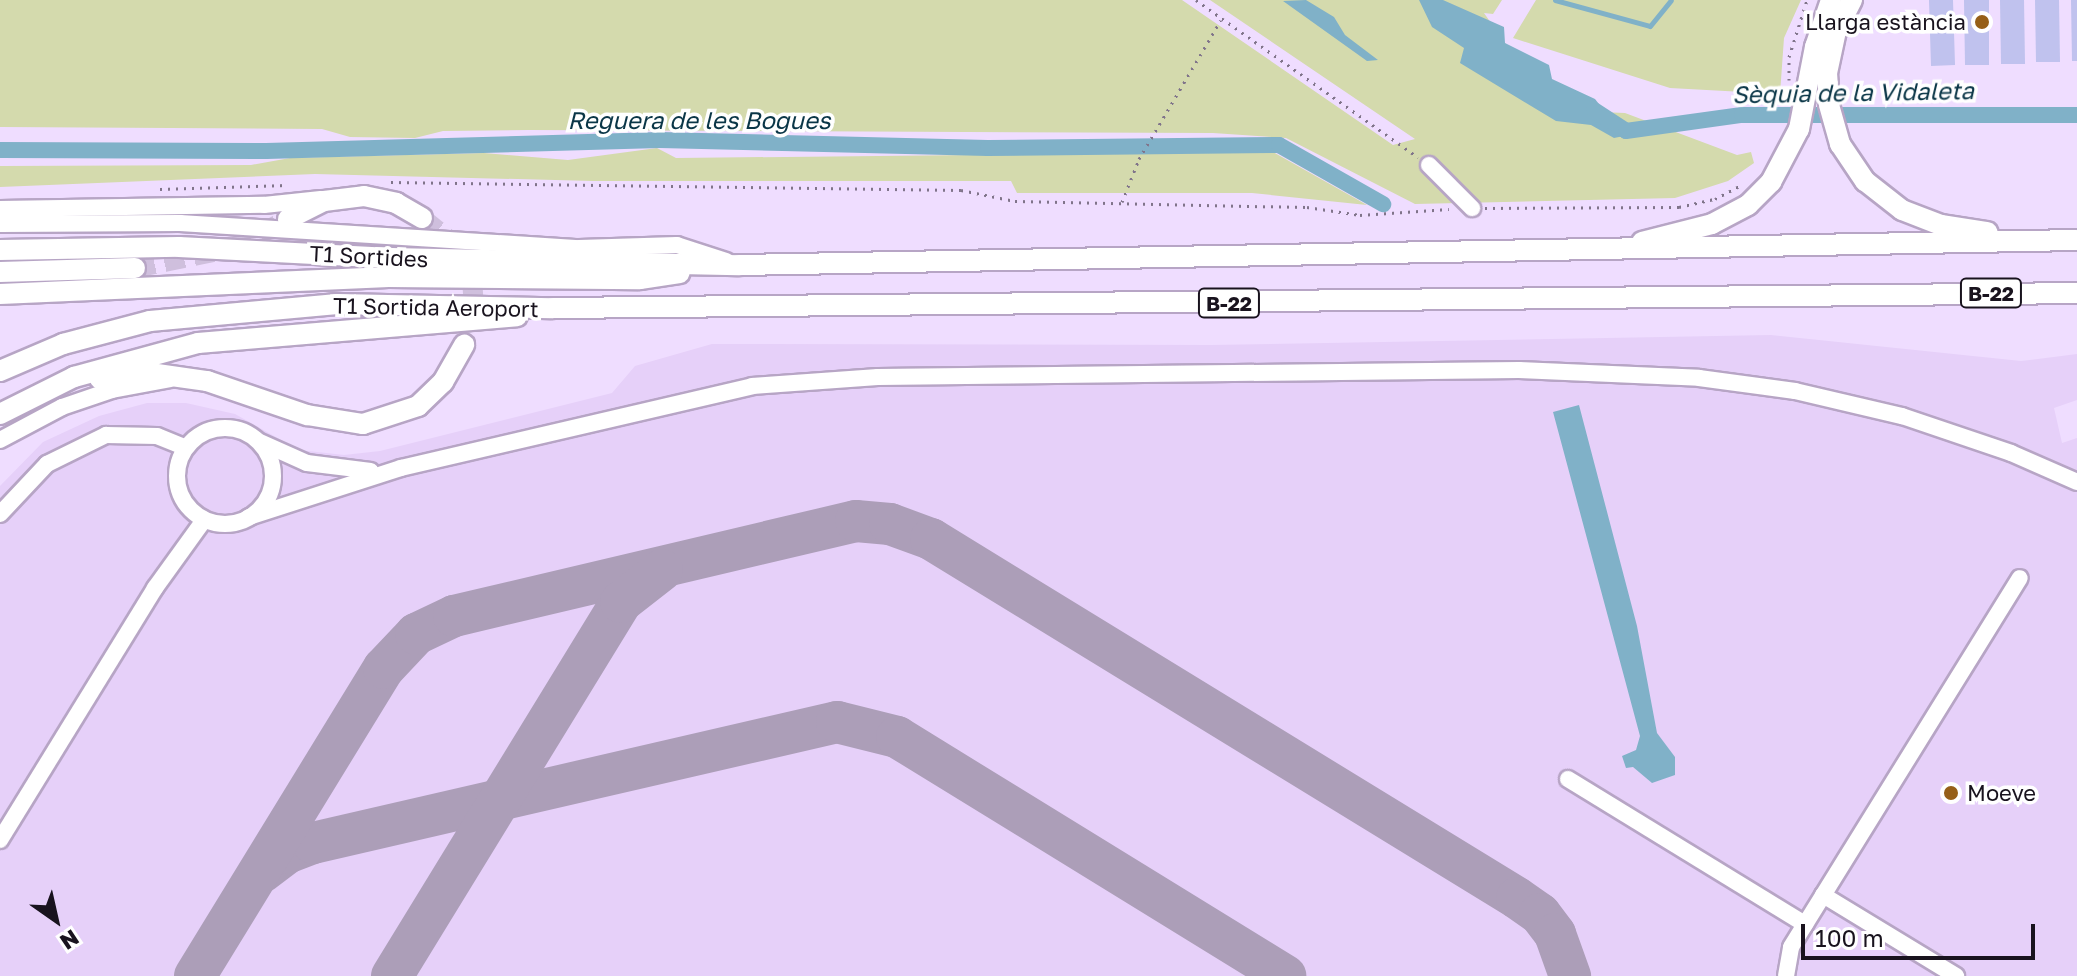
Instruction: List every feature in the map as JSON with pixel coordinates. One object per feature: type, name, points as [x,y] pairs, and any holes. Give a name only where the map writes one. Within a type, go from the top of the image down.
[{"type":"main road","points":[[1599,251],[1712,224],[1748,205],[1779,172],[1799,129],[1831,0]]},
{"type":"main road","points":[[1808,87],[1852,0]]},
{"type":"main road","points":[[1808,87],[1865,181],[1902,210],[1924,220],[2055,240]]},
{"type":"main road","points":[[288,219],[346,196],[382,198],[422,218]]},
{"type":"main road","name":"B-22","points":[[739,265],[2077,240]]},
{"type":"main road","name":"T1 Sortides","points":[[0,250],[179,247],[391,258],[739,265]]},
{"type":"main road","points":[[0,294],[389,277],[640,279],[739,265]]},
{"type":"main road","points":[[0,272],[135,268]]},
{"type":"main road","name":"B-22","points":[[553,308],[2077,293]]},
{"type":"main road","name":"T1 Sortida Aeroport","points":[[0,371],[88,336],[198,313],[337,304],[553,308]]},
{"type":"main road","name":"T1 Sortida Aeroport","points":[[0,416],[74,377],[198,343],[326,329],[493,321],[553,308]]},
{"type":"main road","points":[[0,416],[114,376],[181,376],[247,391],[327,421],[363,424],[418,406],[443,382],[464,345]]},
{"type":"lane","points":[[1429,165],[1472,208]]},
{"type":"lane","points":[[0,209],[264,205],[346,196]]},
{"type":"lane","points":[[0,224],[180,223],[579,248],[677,245],[739,265]]},
{"type":"lane","points":[[401,468],[329,468],[225,428],[200,434],[186,448],[177,467],[179,492],[204,520],[224,524],[401,468],[785,381],[1519,370],[1699,378],[1795,391],[1950,431],[2077,482]]},
{"type":"lane","points":[[0,440],[99,394],[181,376]]},
{"type":"lane","points":[[0,514],[47,464],[106,435],[157,436],[186,448]]},
{"type":"lane","points":[[249,517],[266,501],[272,484],[271,462],[257,441]]},
{"type":"lane","points":[[0,840],[155,588],[204,520]]},
{"type":"lane","points":[[1786,976],[1787,955],[1805,924],[2020,578]]},
{"type":"lane","points":[[1568,779],[1805,924]]},
{"type":"lane","points":[[1823,895],[1956,976]]},
{"type":"path","points":[[1196,0],[1429,165]]},
{"type":"path","points":[[1807,0],[1789,57],[1808,87]]},
{"type":"path","points":[[1122,202],[1139,159],[1222,18]]},
{"type":"path","points":[[614,189],[961,190],[1015,201],[1307,207],[1360,215],[1472,208],[1679,207],[1715,199],[1746,182]]},
{"type":"shaded area","points":[[1771,335],[2021,361],[2077,354],[2077,400],[2054,408],[2062,443],[2077,438],[2077,976],[0,976],[0,486],[43,442],[99,416],[147,403],[186,403],[235,414],[299,450],[344,455],[380,451],[612,393],[635,366],[712,344],[1211,345]]},
{"type":"green space","points":[[0,0],[1182,0],[1393,145],[1415,139],[1210,0],[1502,0],[1493,14],[1484,13],[1552,110],[1625,113],[1737,155],[1751,152],[1754,163],[1728,181],[1675,198],[1415,204],[1286,138],[1213,133],[529,130],[443,131],[415,138],[350,137],[322,129],[0,127]]},
{"type":"green space","points":[[1536,0],[1801,0],[1784,38],[1780,94],[1670,88],[1513,38]]},
{"type":"green space","points":[[657,148],[676,158],[1273,152],[1367,205],[1252,193],[1017,193],[1011,181],[593,181],[315,174],[0,187],[0,166],[251,165],[290,158],[484,153],[568,160]]},
{"type":"water","points":[[1306,0],[1334,17],[1345,35],[1378,60],[1367,61],[1283,1]]},
{"type":"water","points":[[1419,0],[1443,0],[1504,27],[1505,43],[1549,65],[1552,79],[1595,99],[1624,136],[1614,138],[1591,125],[1556,121],[1460,63],[1464,48],[1432,27]]},
{"type":"water","points":[[1579,405],[1637,626],[1657,733],[1675,757],[1675,775],[1652,783],[1633,767],[1626,768],[1622,756],[1636,750],[1640,736],[1553,412]]},
{"type":"building","points":[[1929,0],[1953,0],[1955,65],[1931,66]]},
{"type":"building","points":[[1964,0],[1989,0],[1989,65],[1965,65]]},
{"type":"building","points":[[2000,0],[2024,0],[2025,64],[2001,64]]},
{"type":"building","points":[[2035,0],[2059,0],[2060,62],[2036,62]]},
{"type":"building","points":[[2071,0],[2077,0],[2077,61],[2072,61]]},
{"type":"waterway","points":[[1555,0],[1650,26],[1671,0]]},
{"type":"waterway","name":"Sèquia de la Vidaleta","points":[[1594,110],[1626,131],[1742,115],[2077,115]]},
{"type":"waterway","name":"Reguera de les Bogues","points":[[0,150],[266,151],[660,140],[988,148],[1279,145],[1383,204]]},
{"type":"taxiway","points":[[195,976],[384,668],[416,634],[454,616],[856,521],[890,524],[931,539],[1517,898],[1540,914],[1555,934],[1570,976]]},
{"type":"taxiway","points":[[392,976],[621,602],[662,570]]},
{"type":"taxiway","points":[[262,872],[287,853],[313,843],[837,722],[897,737],[1285,976]]},
{"type":"tunnel","points":[[422,218],[450,241],[472,279],[474,309],[464,345]]},
{"type":"tunnel","points":[[135,268],[233,248],[281,223]]},
{"type":"place","name":"Llarga estància","points":[[1982,22]]},
{"type":"place","name":"Moeve","points":[[1951,793]]}]
